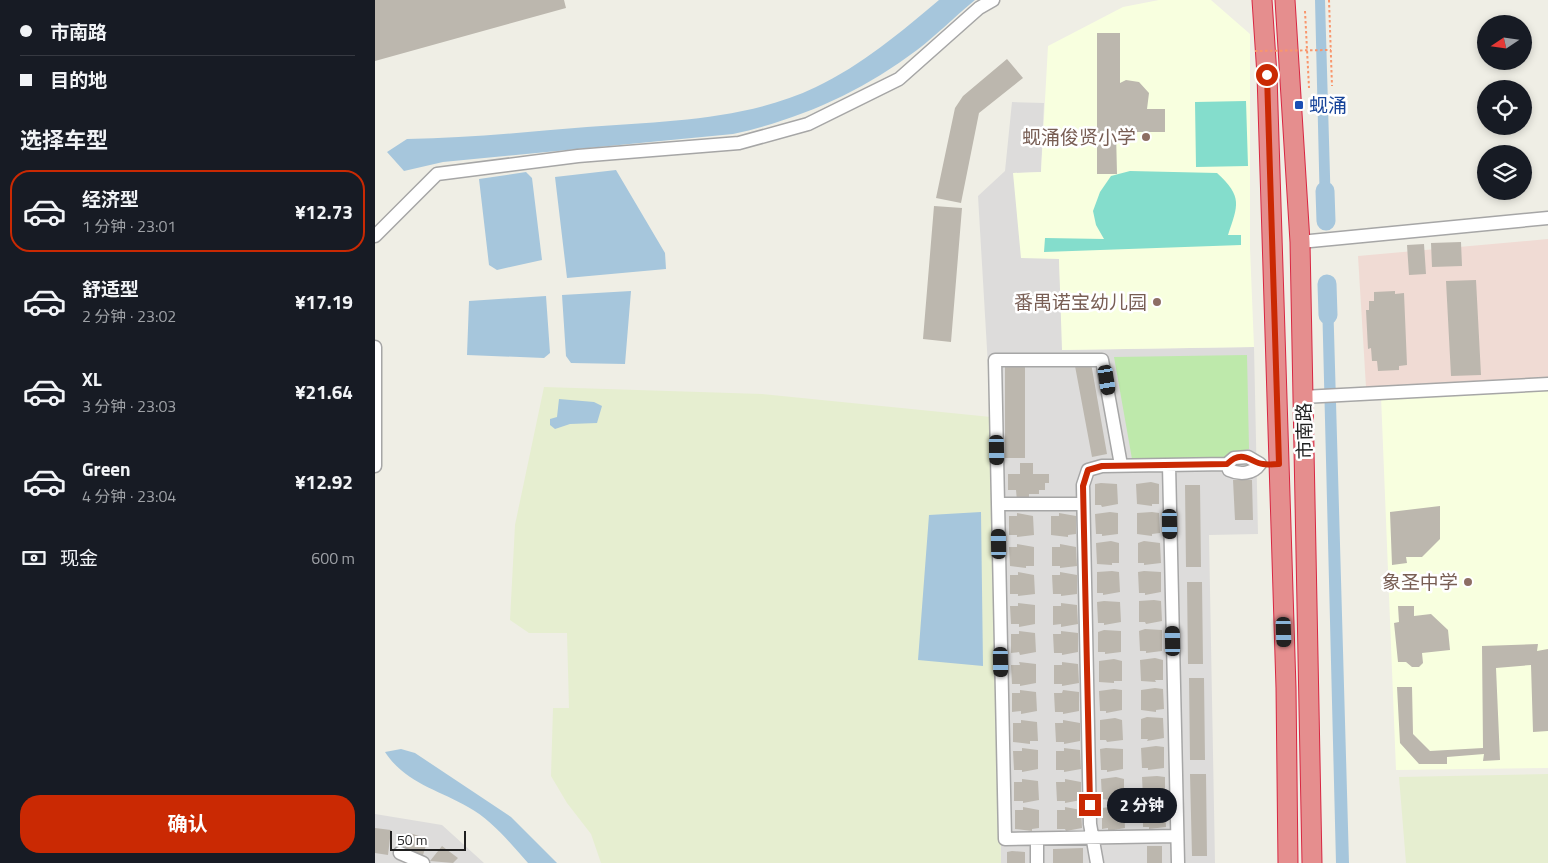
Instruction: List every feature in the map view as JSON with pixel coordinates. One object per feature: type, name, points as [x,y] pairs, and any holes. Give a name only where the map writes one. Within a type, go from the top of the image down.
[{"type":"highway","name":"市南路","points":[[1262,0],[1267,75],[1279,464],[1288,863]]},
{"type":"highway","name":"市南路","points":[[1285,0],[1311,397],[1312,863]]},
{"type":"street","points":[[375,236],[437,174],[578,156],[739,143],[808,124],[899,78],[979,8],[993,0]]},
{"type":"street","points":[[1300,242],[1548,218]]},
{"type":"street","points":[[375,347],[375,466]]},
{"type":"street","points":[[1121,465],[1102,360],[995,360],[1005,839],[1177,836]]},
{"type":"street","points":[[1311,397],[1548,384]]},
{"type":"street","points":[[1097,863],[1090,824],[1083,504],[1083,486],[1088,470],[1102,466],[1121,465],[1227,464],[1235,458],[1248,457],[1260,464],[1279,464]]},
{"type":"street","points":[[1169,465],[1178,863]]},
{"type":"street","points":[[998,504],[1083,504]]},
{"type":"street","points":[[1037,839],[1037,863]]},
{"type":"street","points":[[400,853],[423,863]]},
{"type":"path","points":[[1329,0],[1332,86]]},
{"type":"path","points":[[1305,11],[1309,88]]},
{"type":"path","points":[[1255,51],[1331,50]]},
{"type":"shaded area","points":[[939,0],[975,0],[917,50],[874,79],[806,112],[758,128],[733,134],[443,162],[404,171],[387,152],[407,139],[475,136],[675,121],[704,118],[761,107],[816,87],[849,69],[896,36]]},
{"type":"shaded area","name":"蚬涌俊贤小学","points":[[1159,0],[1211,0],[1250,34],[1250,248],[1254,347],[1062,350],[1059,259],[1021,258],[1013,173],[1041,172],[1048,46],[1123,7]]},
{"type":"shaded area","points":[[1315,0],[1325,0],[1331,211],[1326,216],[1320,210]]},
{"type":"shaded area","points":[[1246,101],[1248,166],[1196,167],[1195,102]]},
{"type":"shaded area","points":[[1012,102],[1044,103],[1041,172],[1013,173],[1059,258],[1063,350],[1254,347],[1258,534],[1209,535],[1215,863],[1001,863],[991,417],[978,196],[1005,171]]},
{"type":"shaded area","points":[[616,170],[665,253],[666,269],[567,278],[555,177]]},
{"type":"shaded area","points":[[1130,171],[1217,173],[1235,195],[1236,209],[1228,235],[1241,235],[1241,245],[1044,252],[1045,238],[1104,239],[1096,225],[1093,211],[1100,192],[1111,176]]},
{"type":"shaded area","points":[[526,172],[532,178],[542,260],[497,270],[489,265],[479,179]]},
{"type":"shaded area","points":[[1548,239],[1548,377],[1366,387],[1358,256]]},
{"type":"shaded area","points":[[1328,290],[1333,296],[1349,863],[1336,863],[1322,299]]},
{"type":"shaded area","points":[[631,291],[625,364],[571,363],[566,356],[562,295]]},
{"type":"shaded area","points":[[546,296],[550,353],[544,358],[467,355],[469,301]]},
{"type":"shaded area","points":[[544,387],[762,394],[991,417],[1001,863],[601,863],[591,834],[567,803],[551,776],[553,708],[569,708],[567,633],[529,633],[510,620],[515,525]]},
{"type":"shaded area","name":"象圣中学","points":[[1548,387],[1548,768],[1396,770],[1381,396]]},
{"type":"shaded area","points":[[559,399],[594,402],[602,406],[597,423],[570,424],[555,429],[550,425],[550,419],[557,417]]},
{"type":"shaded area","points":[[981,512],[983,666],[918,660],[929,515]]},
{"type":"shaded area","points":[[401,749],[415,753],[511,817],[557,863],[528,863],[500,832],[477,812],[412,779],[393,763],[385,752]]},
{"type":"shaded area","points":[[1548,774],[1548,863],[1406,863],[1399,777]]},
{"type":"shaded area","points":[[375,814],[442,825],[484,863],[375,863]]},
{"type":"green space","points":[[1247,355],[1249,449],[1228,454],[1224,459],[1132,459],[1114,357]]},
{"type":"building","points":[[375,0],[564,0],[566,8],[375,61]]},
{"type":"building","points":[[1097,33],[1120,33],[1120,83],[1126,80],[1139,82],[1149,93],[1147,109],[1165,109],[1165,132],[1116,132],[1117,174],[1097,174]]},
{"type":"building","points":[[1007,59],[1023,78],[979,113],[961,203],[936,198],[955,108],[963,96]]},
{"type":"building","points":[[934,206],[962,208],[951,342],[923,339]]},
{"type":"building","points":[[1461,242],[1462,266],[1432,267],[1431,243]]},
{"type":"building","points":[[1424,244],[1426,274],[1409,275],[1407,245]]},
{"type":"building","points":[[1476,280],[1481,375],[1451,376],[1446,281]]},
{"type":"building","points":[[1395,291],[1395,294],[1404,293],[1407,365],[1399,366],[1399,370],[1378,371],[1377,361],[1372,361],[1371,348],[1368,349],[1366,310],[1369,310],[1369,301],[1374,301],[1374,292]]},
{"type":"building","points":[[1091,363],[1107,454],[1092,457],[1075,366]]},
{"type":"building","points":[[1005,366],[1025,366],[1025,458],[1005,458]]},
{"type":"building","points":[[1020,463],[1033,463],[1033,474],[1049,474],[1049,483],[1045,483],[1045,490],[1039,490],[1039,494],[1029,494],[1029,501],[1017,501],[1016,490],[1008,490],[1008,474],[1020,474]]},
{"type":"building","points":[[1233,480],[1252,480],[1253,520],[1235,520]]},
{"type":"building","points":[[1151,482],[1159,484],[1159,504],[1152,504],[1152,506],[1137,504],[1136,484]]},
{"type":"building","points":[[1095,484],[1117,484],[1118,504],[1102,507],[1101,505],[1095,505]]},
{"type":"building","points":[[1185,485],[1200,485],[1201,567],[1186,567]]},
{"type":"building","points":[[1440,506],[1440,539],[1422,557],[1406,557],[1407,563],[1392,565],[1390,512]]},
{"type":"building","points":[[1017,513],[1033,516],[1034,535],[1017,537],[1017,535],[1009,535],[1009,516],[1017,516]]},
{"type":"building","points":[[1059,513],[1076,516],[1076,534],[1068,535],[1068,537],[1051,535],[1051,516],[1059,516]]},
{"type":"building","points":[[1118,513],[1118,534],[1102,536],[1102,534],[1096,534],[1095,514]]},
{"type":"building","points":[[1137,513],[1159,513],[1160,533],[1152,534],[1152,536],[1137,534]]},
{"type":"building","points":[[1111,541],[1119,543],[1119,563],[1112,563],[1112,565],[1097,564],[1096,543]]},
{"type":"building","points":[[1144,541],[1160,543],[1161,563],[1144,565],[1144,563],[1138,563],[1138,543]]},
{"type":"building","points":[[1017,544],[1034,547],[1034,566],[1026,566],[1026,568],[1010,566],[1009,547],[1017,547]]},
{"type":"building","points":[[1060,544],[1076,547],[1077,566],[1060,568],[1060,566],[1052,566],[1052,547],[1060,547]]},
{"type":"building","points":[[1018,572],[1034,575],[1035,594],[1018,596],[1018,594],[1010,594],[1010,575],[1018,575]]},
{"type":"building","points":[[1060,572],[1077,575],[1077,594],[1061,596],[1061,594],[1053,594],[1052,575],[1060,575]]},
{"type":"building","points":[[1097,572],[1119,572],[1120,592],[1103,595],[1103,593],[1097,593]]},
{"type":"building","points":[[1138,572],[1161,572],[1161,592],[1145,595],[1145,593],[1139,593]]},
{"type":"building","points":[[1187,582],[1202,582],[1203,664],[1188,664]]},
{"type":"building","points":[[1139,601],[1161,601],[1162,621],[1146,624],[1145,622],[1139,622]]},
{"type":"building","points":[[1097,602],[1120,602],[1121,622],[1104,625],[1104,623],[1098,623]]},
{"type":"building","points":[[1018,603],[1035,605],[1035,624],[1019,627],[1019,624],[1011,624],[1010,606],[1018,606]]},
{"type":"building","points":[[1061,603],[1077,605],[1078,624],[1061,627],[1061,624],[1053,625],[1053,606],[1061,606]]},
{"type":"building","points":[[1398,606],[1414,606],[1414,616],[1431,614],[1448,630],[1450,650],[1422,653],[1423,663],[1419,667],[1412,667],[1406,662],[1398,662],[1394,623],[1399,622]]},
{"type":"building","points":[[1145,629],[1162,630],[1162,651],[1146,653],[1146,651],[1140,651],[1139,631]]},
{"type":"building","points":[[1104,630],[1121,631],[1121,652],[1105,654],[1105,652],[1098,652],[1098,632]]},
{"type":"building","points":[[1019,631],[1035,633],[1036,652],[1020,655],[1019,652],[1011,653],[1011,634],[1019,634]]},
{"type":"building","points":[[1061,631],[1078,633],[1078,652],[1062,655],[1062,653],[1054,653],[1053,634],[1061,634]]},
{"type":"building","points":[[1538,644],[1537,651],[1548,649],[1548,731],[1533,732],[1531,665],[1496,668],[1500,760],[1483,761],[1484,754],[1447,757],[1447,764],[1419,764],[1400,743],[1397,687],[1412,687],[1413,734],[1430,751],[1483,748],[1482,646]]},
{"type":"building","points":[[1155,658],[1163,660],[1163,680],[1155,680],[1156,682],[1141,681],[1140,660]]},
{"type":"building","points":[[1114,659],[1122,661],[1122,681],[1114,681],[1114,683],[1099,682],[1099,661]]},
{"type":"building","points":[[1019,662],[1036,664],[1036,683],[1020,686],[1020,684],[1012,684],[1011,665],[1020,665]]},
{"type":"building","points":[[1062,662],[1078,664],[1079,683],[1062,686],[1062,684],[1054,684],[1054,665],[1062,665]]},
{"type":"building","points":[[1189,678],[1204,678],[1205,760],[1190,760]]},
{"type":"building","points":[[1163,689],[1164,709],[1156,710],[1156,712],[1141,710],[1141,690]]},
{"type":"building","points":[[1020,690],[1036,692],[1037,711],[1021,714],[1021,711],[1012,712],[1012,693],[1020,693]]},
{"type":"building","points":[[1063,690],[1079,692],[1079,711],[1063,714],[1063,712],[1055,712],[1054,693],[1062,693]]},
{"type":"building","points":[[1122,690],[1122,710],[1106,713],[1106,711],[1100,711],[1099,691]]},
{"type":"building","points":[[1147,717],[1163,718],[1164,738],[1147,741],[1148,739],[1141,739],[1141,719]]},
{"type":"building","points":[[1115,718],[1122,720],[1123,740],[1107,742],[1106,740],[1100,740],[1100,720]]},
{"type":"building","points":[[1021,720],[1037,722],[1038,741],[1030,741],[1030,744],[1013,742],[1013,723],[1021,723]]},
{"type":"building","points":[[1063,720],[1080,723],[1080,741],[1064,744],[1064,742],[1056,742],[1055,723],[1063,723]]},
{"type":"building","points":[[1164,747],[1164,768],[1148,770],[1148,768],[1142,768],[1141,748]]},
{"type":"building","points":[[1022,748],[1038,750],[1038,769],[1022,772],[1022,770],[1014,770],[1013,751],[1022,751]]},
{"type":"building","points":[[1064,748],[1080,750],[1081,769],[1064,772],[1064,770],[1056,770],[1056,751],[1064,751]]},
{"type":"building","points":[[1100,749],[1123,749],[1123,769],[1107,772],[1107,770],[1101,770]]},
{"type":"building","points":[[1190,774],[1206,774],[1207,856],[1192,856]]},
{"type":"building","points":[[1116,777],[1124,779],[1124,799],[1116,799],[1117,801],[1102,799],[1101,779]]},
{"type":"building","points":[[1142,777],[1165,777],[1165,797],[1149,800],[1149,798],[1143,798]]},
{"type":"building","points":[[1022,779],[1038,781],[1039,800],[1023,803],[1023,801],[1014,801],[1014,782],[1022,782]]},
{"type":"building","points":[[1065,779],[1081,782],[1081,800],[1065,803],[1065,801],[1057,801],[1056,782],[1065,782]]},
{"type":"building","points":[[1149,805],[1165,806],[1166,827],[1149,829],[1149,827],[1143,827],[1143,807]]},
{"type":"building","points":[[1116,806],[1124,808],[1125,828],[1108,831],[1108,828],[1102,829],[1102,808]]},
{"type":"building","points":[[1023,807],[1039,810],[1039,828],[1032,829],[1032,831],[1015,829],[1015,810],[1023,810]]},
{"type":"building","points":[[1065,807],[1081,810],[1082,828],[1066,831],[1065,829],[1057,829],[1057,810],[1065,810]]},
{"type":"building","points":[[375,828],[391,830],[388,855],[375,853]]},
{"type":"building","points":[[410,833],[428,839],[423,855],[404,849]]},
{"type":"building","points":[[442,846],[458,858],[453,863],[430,861]]},
{"type":"building","points":[[1147,846],[1162,846],[1162,863],[1147,863]]},
{"type":"building","points":[[1083,848],[1083,863],[1053,863],[1053,849]]},
{"type":"building","points":[[1007,852],[1025,852],[1025,863],[1007,863]]},
{"type":"waterway","points":[[1325,191],[1326,221]]},
{"type":"waterway","points":[[1327,284],[1328,315]]},
{"type":"place","name":"蚬涌","points":[[1299,105]]},
{"type":"place","name":"蚬涌俊贤小学","points":[[1146,137]]},
{"type":"place","name":"番禺诺宝幼儿园","points":[[1157,302]]},
{"type":"place","name":"象圣中学","points":[[1468,582]]},
{"type":"route","points":[[1090,805],[1083,486],[1088,470],[1102,466],[1227,464],[1235,458],[1248,457],[1260,464],[1279,464],[1267,75]]}]
